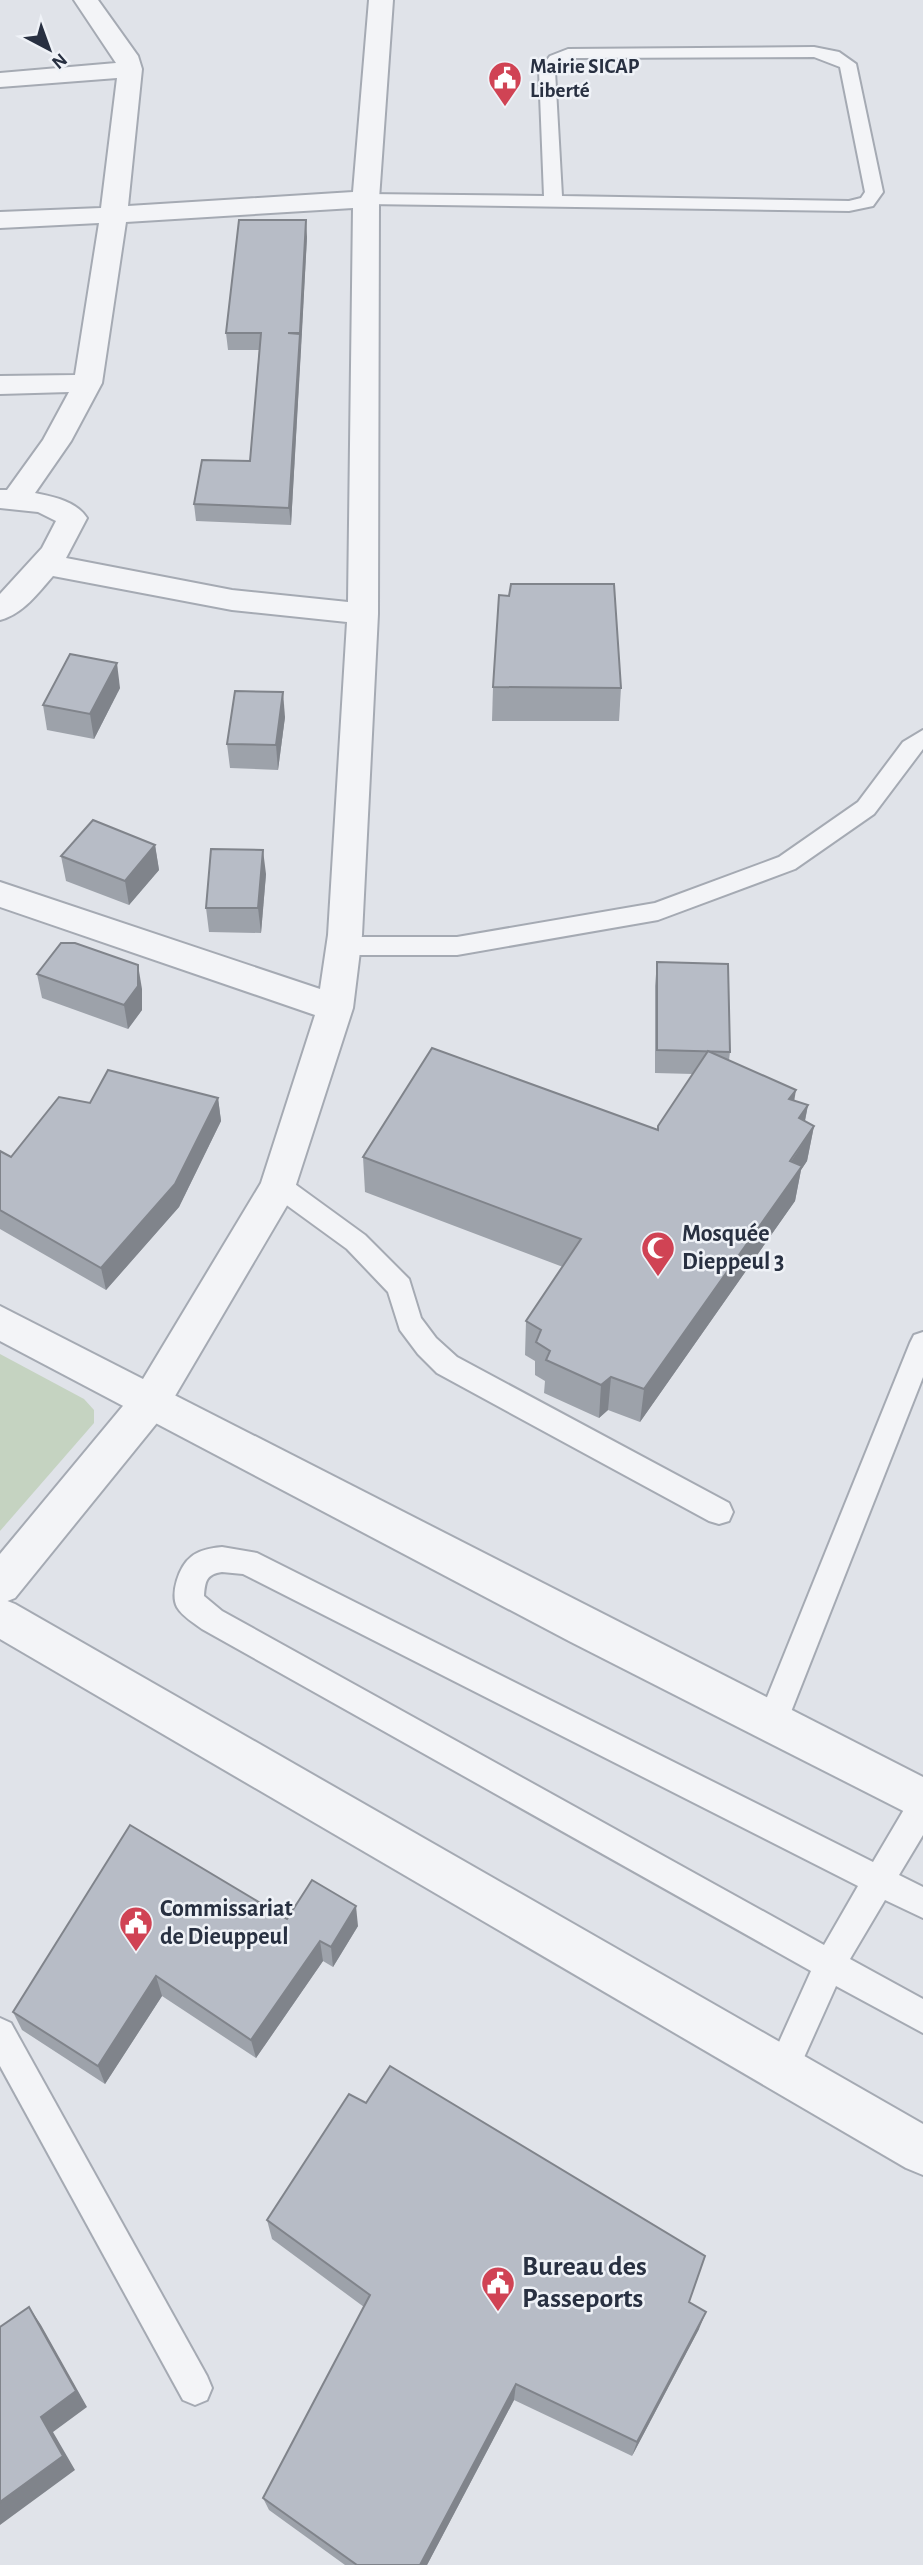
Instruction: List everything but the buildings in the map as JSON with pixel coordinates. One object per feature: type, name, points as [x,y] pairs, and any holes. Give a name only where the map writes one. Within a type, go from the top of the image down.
[{"type":"street","points":[[0,610],[13,600],[44,564],[70,528],[72,518],[65,511],[8,499],[57,441],[88,383],[121,160],[130,69],[127,56],[86,0]]},
{"type":"street","points":[[0,1585],[151,1401],[279,1186],[335,1008],[343,946],[363,614],[366,199],[381,0]]},
{"type":"street","points":[[0,80],[130,69]]},
{"type":"street","points":[[0,220],[366,199]]},
{"type":"street","points":[[0,385],[88,383]]},
{"type":"street","points":[[44,564],[232,600],[363,614]]},
{"type":"street","points":[[0,894],[335,1008]]},
{"type":"street","points":[[0,1322],[923,1800]]},
{"type":"street","points":[[0,1618],[923,2151]]},
{"type":"lane","points":[[366,199],[849,206],[867,202],[874,192],[848,64],[833,56],[814,52],[573,53],[556,60],[547,70],[552,201]]},
{"type":"lane","points":[[343,946],[457,946],[658,911],[787,863],[866,808],[911,747],[923,738]]},
{"type":"lane","points":[[279,1186],[356,1242],[400,1287],[409,1322],[427,1346],[447,1365],[719,1512]]},
{"type":"lane","points":[[772,1722],[923,1343]]},
{"type":"lane","points":[[923,1903],[247,1562],[218,1557],[196,1569],[189,1583],[189,1602],[212,1620],[923,2017]]},
{"type":"lane","points":[[782,2071],[830,1964],[923,1806]]},
{"type":"lane","points":[[0,2034],[195,2388]]},
{"type":"green space","points":[[0,1354],[84,1399],[94,1410],[94,1423],[0,1531]]},
{"type":"place","name":"Mairie SICAP Liberté","points":[[505,108]]},
{"type":"place","name":"Mosquée Dieppeul 3","points":[[658,1278]]},
{"type":"place","name":"Commissariat de Dieuppeul","points":[[136,1953]]},
{"type":"place","name":"Bureau des Passeports","points":[[498,2313]]}]
